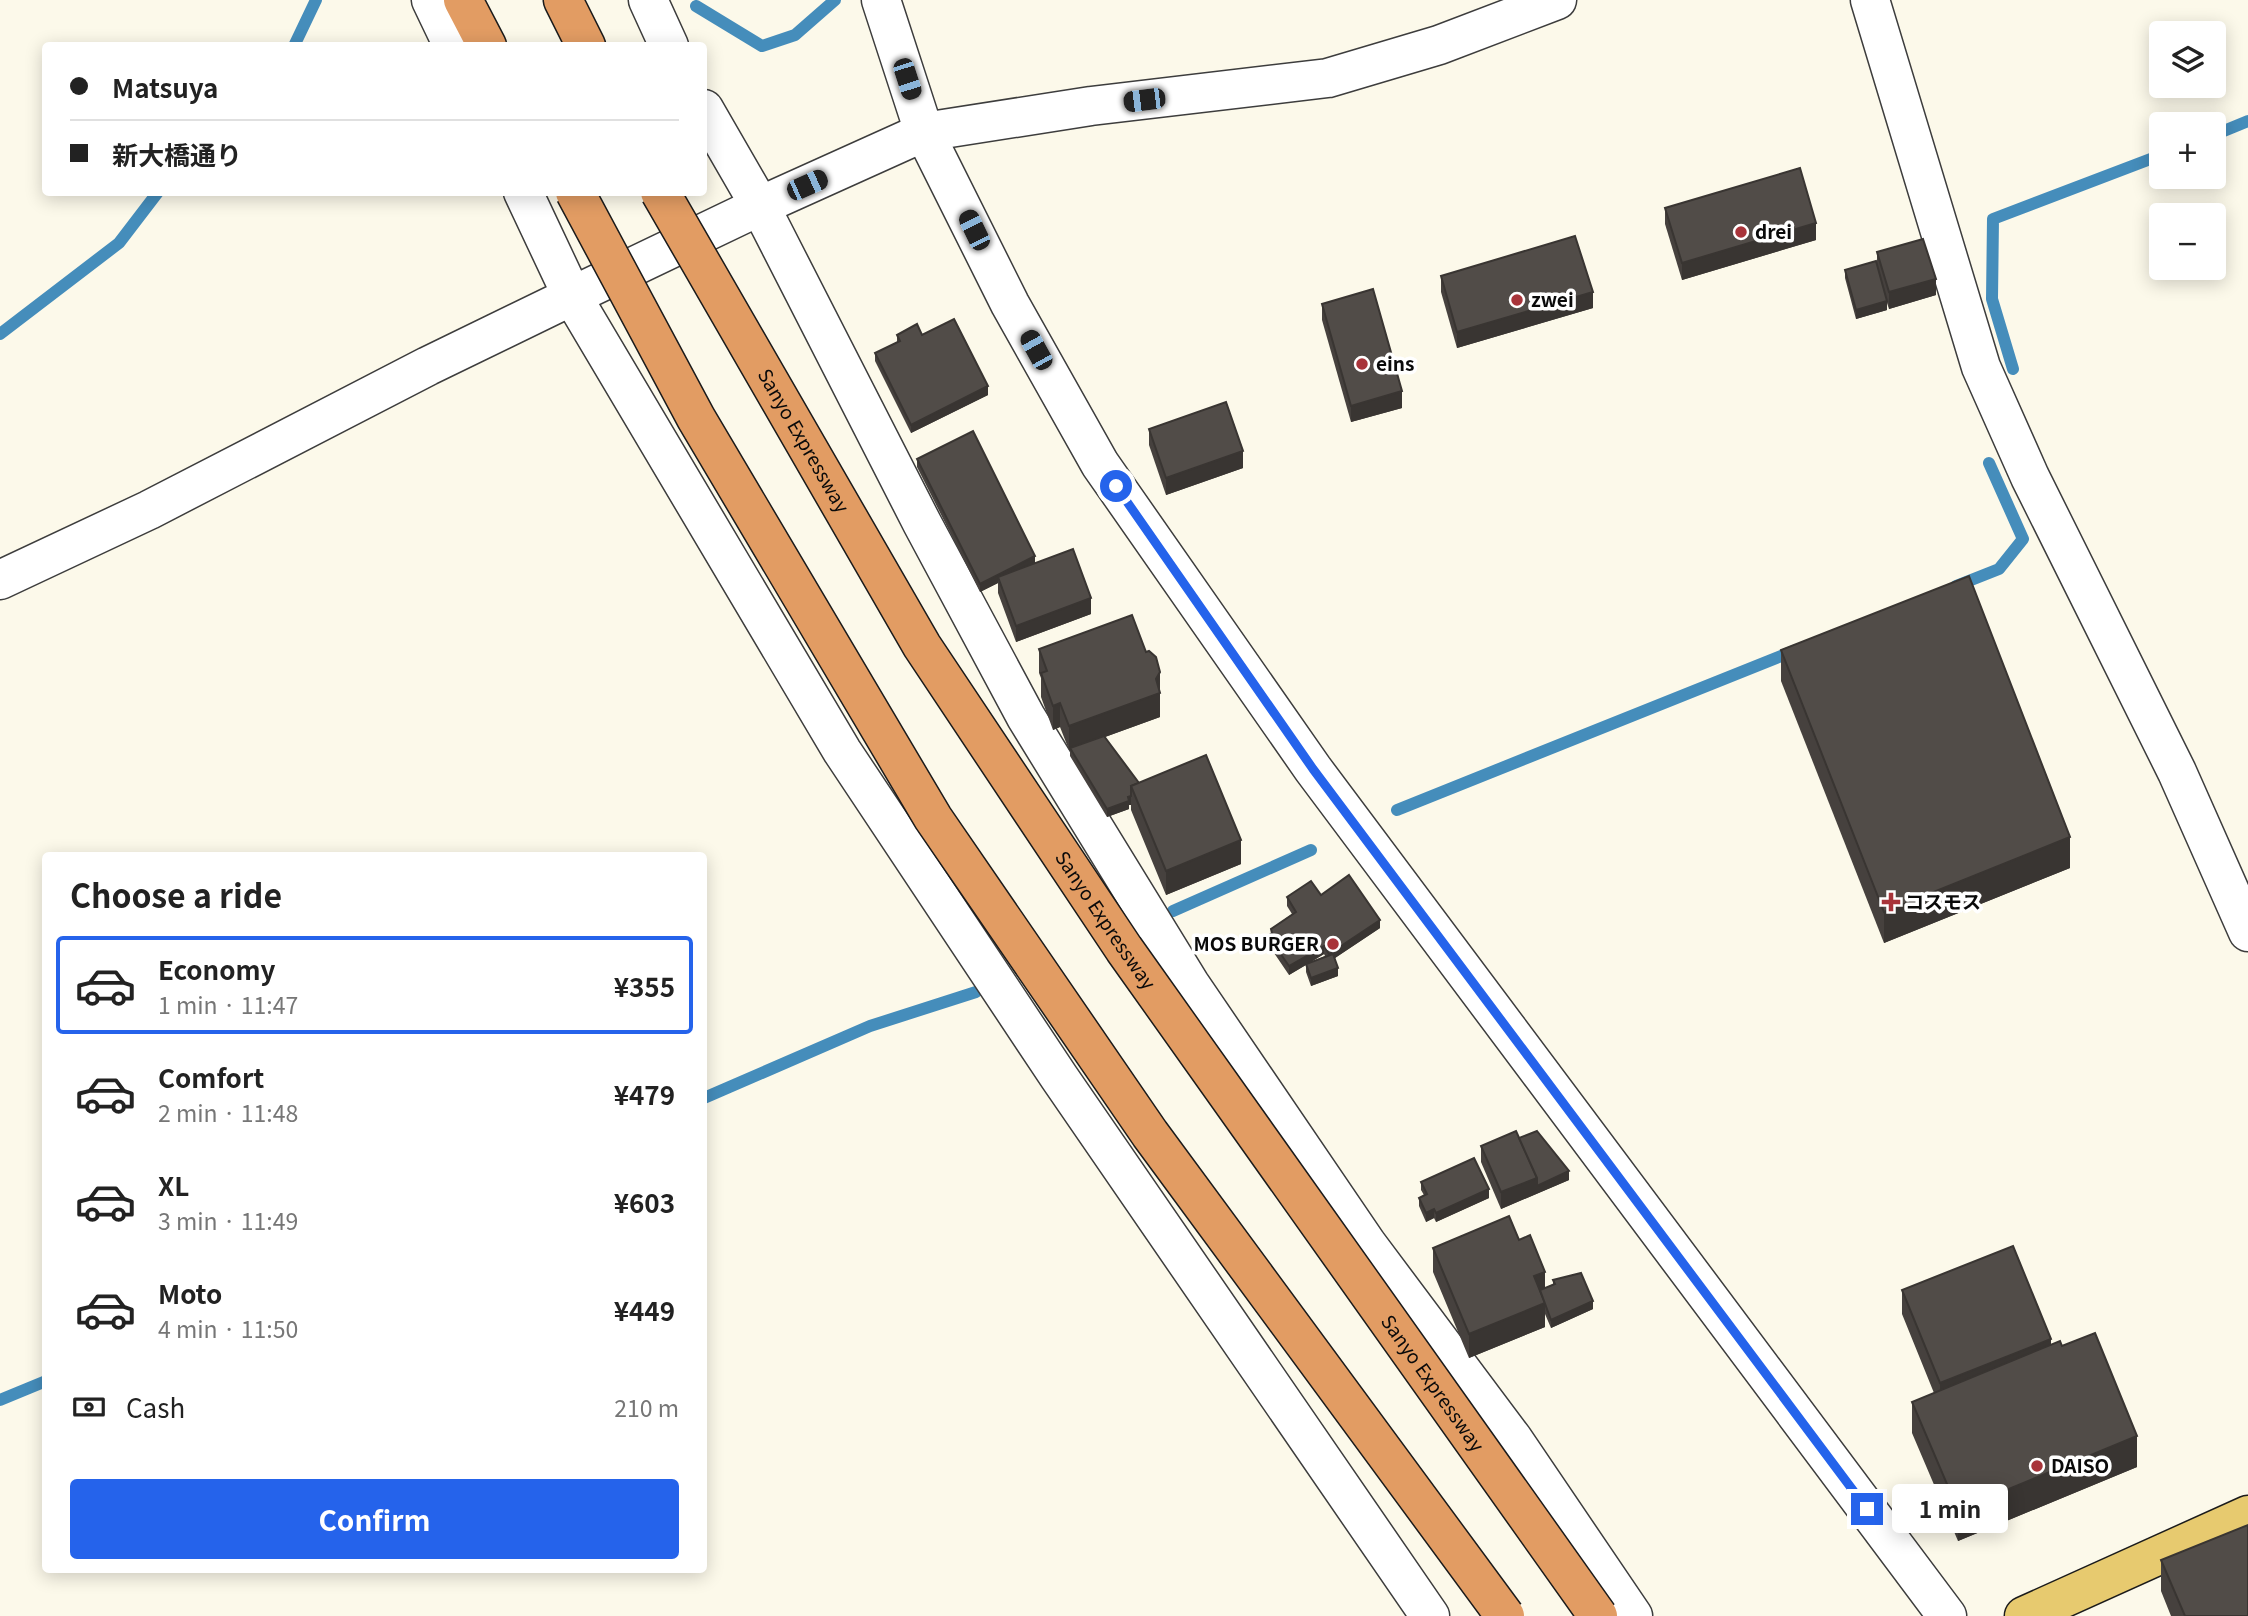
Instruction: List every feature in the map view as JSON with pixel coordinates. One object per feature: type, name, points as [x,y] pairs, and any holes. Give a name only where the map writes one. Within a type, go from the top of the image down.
[{"type":"highway","points":[[463,0],[485,42]]},
{"type":"highway","points":[[481,0],[500,42]]},
{"type":"highway","points":[[563,0],[584,42]]},
{"type":"highway","points":[[575,196],[696,418],[933,818],[1150,1134],[1505,1616]]},
{"type":"highway","name":"Sanyo Expressway","points":[[662,196],[922,646],[1124,949],[1598,1616]]},
{"type":"main road","points":[[2024,1616],[2248,1515]]},
{"type":"street","points":[[431,0],[451,42]]},
{"type":"street","points":[[648,0],[667,42]]},
{"type":"street","points":[[881,0],[924,132],[1010,304],[1100,464],[1313,769],[1947,1616]]},
{"type":"street","points":[[0,580],[149,510],[428,366],[572,296],[760,206],[924,132],[1091,106],[1328,78],[1439,45],[1557,0]]},
{"type":"street","points":[[1870,0],[1981,367],[2031,477],[2177,772],[2248,932]]},
{"type":"street","points":[[707,114],[760,206],[922,523],[1026,717],[1190,984],[1367,1244],[1513,1438],[1633,1616]]},
{"type":"street","points":[[525,196],[572,296],[842,751],[1059,1077],[1430,1616]]},
{"type":"building","name":"drei","points":[[1800,168],[1816,223],[1682,263],[1665,208]]},
{"type":"building","name":"zwei","points":[[1575,236],[1593,292],[1457,332],[1441,276]]},
{"type":"building","points":[[1923,239],[1936,279],[1889,292],[1877,252]]},
{"type":"building","points":[[1876,261],[1887,301],[1856,310],[1845,270]]},
{"type":"building","name":"eins","points":[[1373,289],[1402,391],[1351,406],[1322,304]]},
{"type":"building","points":[[954,319],[988,386],[911,425],[875,353],[900,341],[897,335],[917,324],[922,335]]},
{"type":"building","points":[[1226,402],[1243,451],[1166,478],[1149,429]]},
{"type":"building","points":[[973,431],[1035,556],[980,584],[917,459]]},
{"type":"building","points":[[1073,549],[1091,598],[1016,626],[998,577]]},
{"type":"building","points":[[1969,576],[2070,837],[1884,912],[1781,650]]},
{"type":"building","points":[[1132,615],[1146,652],[1149,651],[1156,657],[1160,672],[1156,679],[1160,693],[1069,726],[1060,703],[1053,706],[1041,673],[1047,671],[1039,649]]},
{"type":"building","points":[[1104,736],[1139,783],[1131,786],[1129,801],[1107,809],[1070,748]]},
{"type":"building","points":[[1206,755],[1241,840],[1166,871],[1131,786]]},
{"type":"building","points":[[1349,875],[1380,920],[1329,954],[1324,946],[1289,966],[1268,936],[1272,933],[1271,929],[1296,912],[1287,897],[1311,881],[1321,895]]},
{"type":"building","points":[[1333,954],[1338,968],[1311,978],[1306,964]]},
{"type":"building","points":[[1516,1131],[1537,1178],[1501,1192],[1481,1146]]},
{"type":"building","points":[[1537,1131],[1569,1171],[1537,1186],[1537,1178],[1519,1138]]},
{"type":"building","points":[[1474,1158],[1489,1189],[1436,1213],[1434,1209],[1426,1213],[1419,1198],[1427,1194],[1421,1182]]},
{"type":"building","points":[[1509,1216],[1519,1240],[1530,1235],[1545,1272],[1534,1276],[1545,1303],[1469,1334],[1433,1248]]},
{"type":"building","points":[[2013,1246],[2051,1339],[1940,1383],[1902,1290]]},
{"type":"building","points":[[1581,1273],[1593,1301],[1551,1320],[1540,1290],[1555,1284],[1553,1280]]},
{"type":"building","points":[[2095,1333],[2137,1436],[1958,1510],[1912,1402],[2060,1341],[2062,1346]]},
{"type":"building","points":[[2248,1525],[2248,1616],[2185,1616],[2161,1560]]},
{"type":"waterway","points":[[296,42],[316,0]]},
{"type":"waterway","points":[[696,6],[762,46],[795,35],[835,0]]},
{"type":"waterway","points":[[2226,130],[2248,121]]},
{"type":"waterway","points":[[2013,369],[1992,299],[1993,219],[2149,160]]},
{"type":"waterway","points":[[0,334],[119,243],[155,196]]},
{"type":"waterway","points":[[1956,586],[1999,569],[2023,539],[1989,463]]},
{"type":"waterway","points":[[1397,810],[1796,650]]},
{"type":"waterway","points":[[1173,911],[1311,850]]},
{"type":"waterway","points":[[707,1097],[870,1026],[976,992]]},
{"type":"waterway","points":[[0,1400],[42,1383]]},
{"type":"place","name":"drei","points":[[1741,232]]},
{"type":"place","name":"zwei","points":[[1517,300]]},
{"type":"place","name":"eins","points":[[1362,364]]},
{"type":"place","name":"コスモス","points":[[1891,902]]},
{"type":"place","name":"MOS BURGER","points":[[1333,944]]},
{"type":"place","name":"DAISO","points":[[2037,1466]]},
{"type":"route","points":[[1116,486],[1313,769],[1867,1509]]}]
